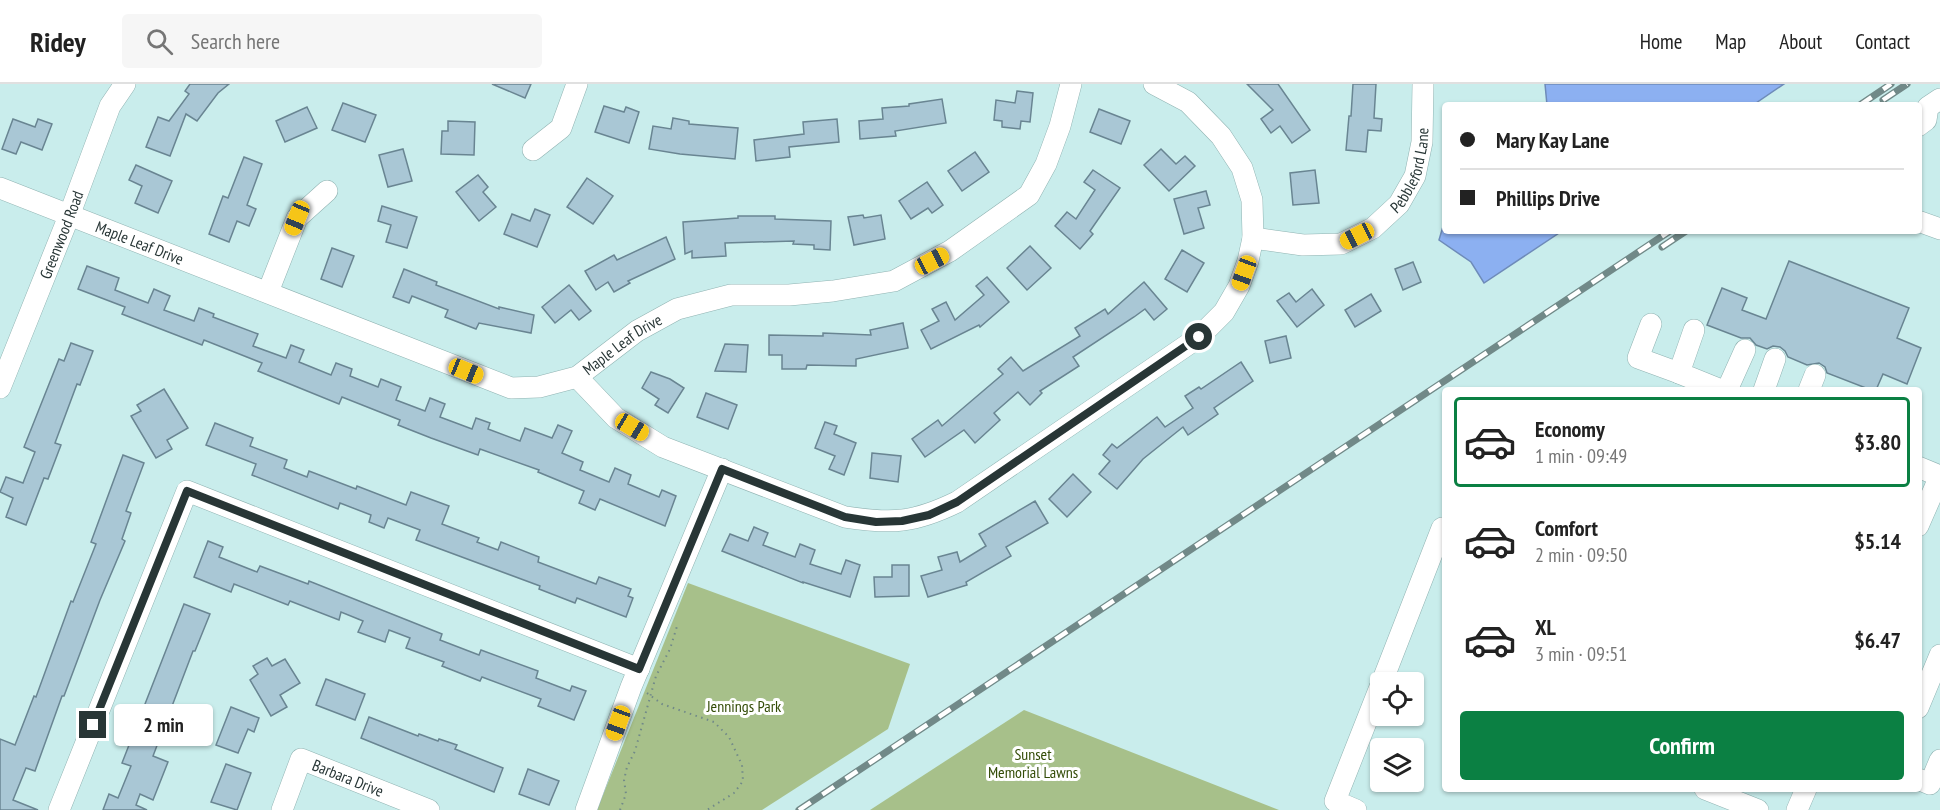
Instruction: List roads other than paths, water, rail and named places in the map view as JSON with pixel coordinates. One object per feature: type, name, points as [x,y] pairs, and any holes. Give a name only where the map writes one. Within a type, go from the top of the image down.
[{"type":"street","name":"Greenwood Road","points":[[0,388],[110,106],[125,84]]},
{"type":"street","points":[[533,150],[561,128],[577,84]]},
{"type":"street","name":"Maple Leaf Drive","points":[[0,188],[510,388],[539,387],[577,377],[637,331],[677,309],[730,295],[789,295],[894,281],[950,251],[1029,195],[1046,164],[1060,126],[1071,84]]},
{"type":"street","points":[[577,377],[616,418],[663,447],[845,517],[876,522],[902,521],[929,515],[957,502],[1199,337],[1224,312],[1239,286],[1253,238],[1252,200],[1242,168],[1221,136],[1188,102],[1154,84]]},
{"type":"street","name":"Pebbleford Lane","points":[[1253,238],[1303,245],[1341,244],[1373,228],[1399,204],[1415,176],[1422,142],[1423,84]]},
{"type":"street","points":[[1928,123],[1928,107],[1940,99]]},
{"type":"street","points":[[268,292],[297,218],[327,191]]},
{"type":"street","points":[[1922,222],[1940,229]]},
{"type":"street","points":[[1651,324],[1638,358],[1713,387]]},
{"type":"street","points":[[1678,373],[1694,330]]},
{"type":"street","points":[[1728,387],[1744,350]]},
{"type":"street","points":[[1765,387],[1775,359]]},
{"type":"street","points":[[586,810],[635,678],[722,469]]},
{"type":"street","points":[[1922,469],[1940,476],[1922,510]]},
{"type":"street","points":[[59,810],[187,491],[635,678]]},
{"type":"street","points":[[1386,672],[1442,528]]},
{"type":"street","points":[[1922,696],[1933,663]]},
{"type":"street","points":[[1356,810],[1335,801],[1370,712]]},
{"type":"street","name":"Barbara Drive","points":[[282,810],[301,759],[429,810]]},
{"type":"street","points":[[1922,781],[1930,784],[1940,760]]},
{"type":"street","points":[[1716,792],[1749,801]]},
{"type":"street","points":[[1797,810],[1805,792]]},
{"type":"water","points":[[1545,84],[1784,84],[1757,102],[1547,102]]},
{"type":"water","points":[[1442,230],[1442,234],[1558,234],[1484,283],[1471,262],[1439,240]]},
{"type":"railway","points":[[1864,102],[1891,84]]},
{"type":"railway","points":[[1883,100],[1907,84]]},
{"type":"railway","points":[[799,810],[1665,234]]},
{"type":"railway","points":[[1662,247],[1682,234]]},
{"type":"park label","name":"Jennings Park","points":[[744,706]]},
{"type":"park label","name":"Sunset Memorial Lawns","points":[[1033,763]]}]
